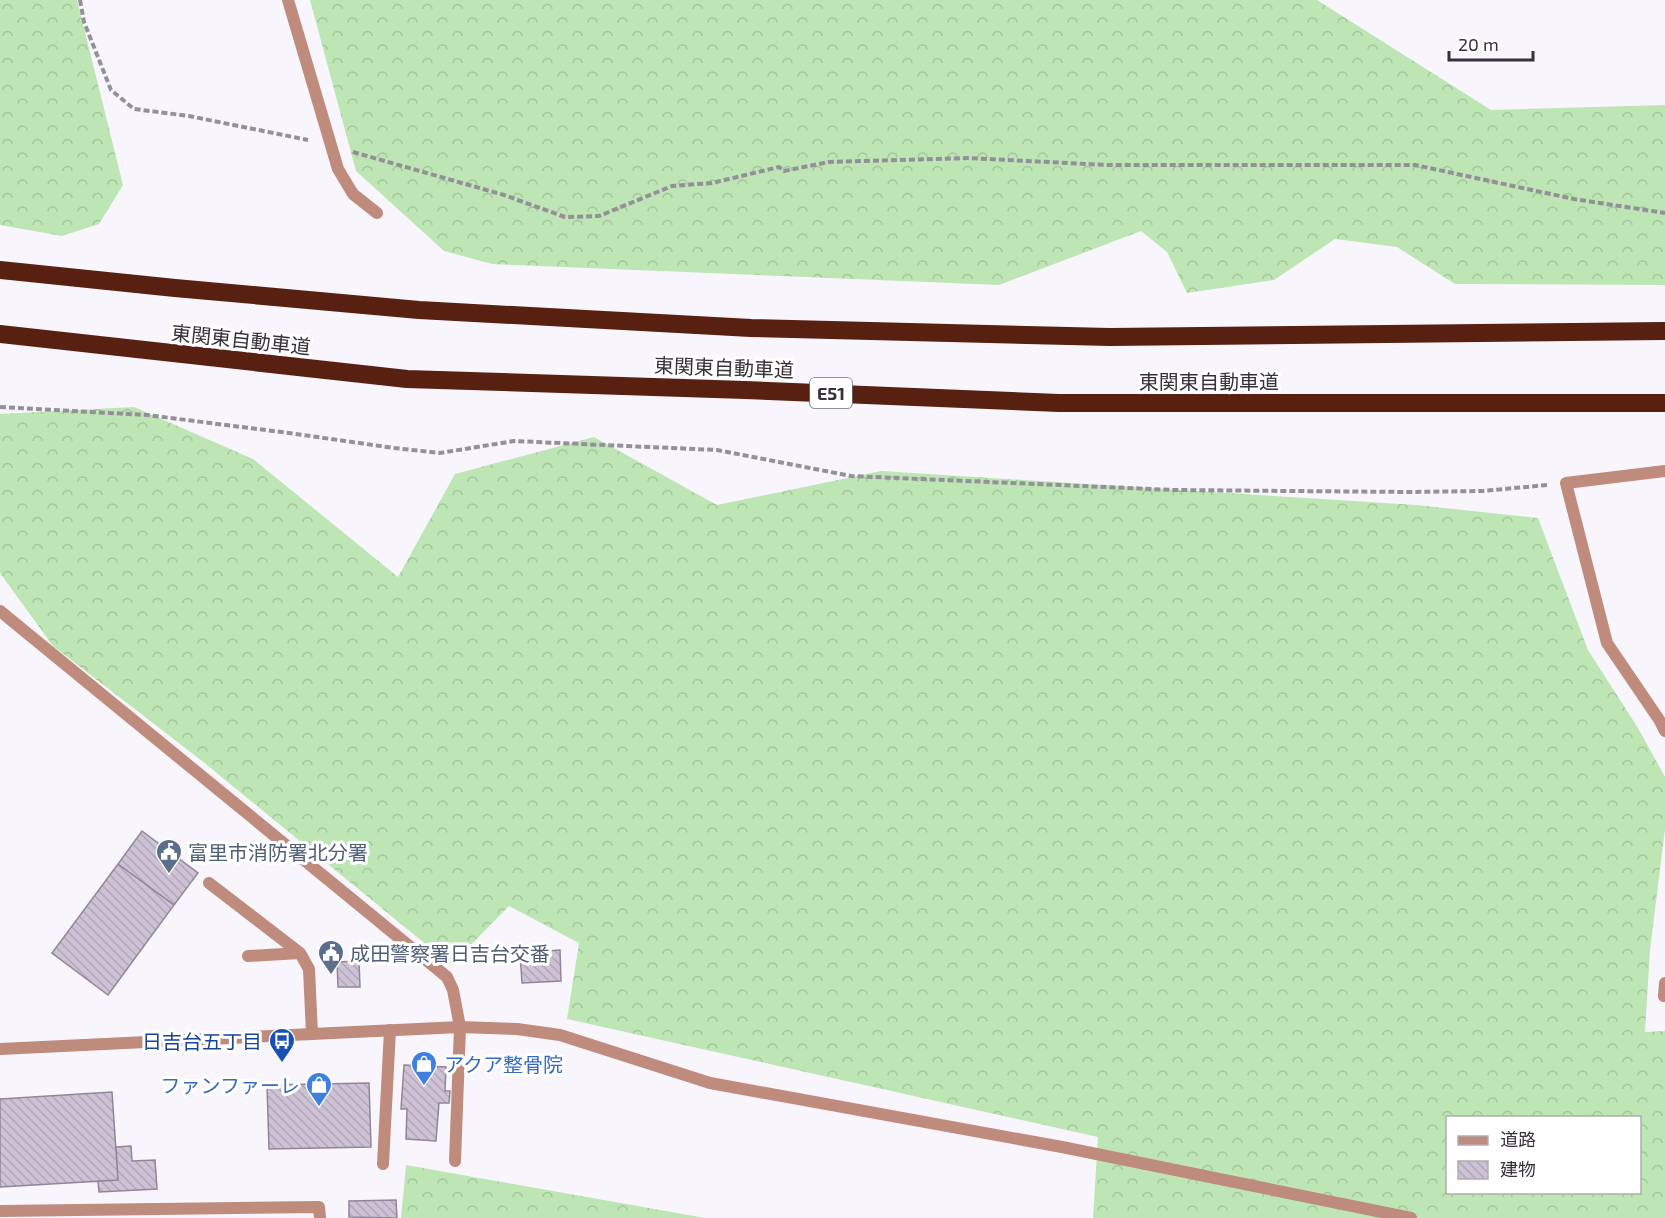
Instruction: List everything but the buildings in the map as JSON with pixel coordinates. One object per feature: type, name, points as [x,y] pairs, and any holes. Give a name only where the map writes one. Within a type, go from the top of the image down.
[{"type":"highway","name":"東関東自動車道","points":[[0,270],[419,310],[751,328],[1110,337],[1665,331]]},
{"type":"highway","name":"東関東自動車道","points":[[0,334],[406,379],[1059,403],[1665,403]]},
{"type":"street","points":[[288,0],[338,169],[353,194],[377,213]]},
{"type":"street","points":[[1665,471],[1566,483],[1607,643],[1665,731]]},
{"type":"street","points":[[0,611],[447,977],[453,990],[460,1027],[455,1161]]},
{"type":"street","points":[[209,883],[300,953],[309,969],[312,1034]]},
{"type":"street","points":[[248,956],[300,953]]},
{"type":"street","points":[[1665,982],[1665,996]]},
{"type":"street","points":[[0,1049],[460,1027],[518,1029],[560,1035],[710,1083],[1062,1147],[1411,1218]]},
{"type":"street","points":[[383,1164],[390,1030]]},
{"type":"street","points":[[0,1211],[319,1206],[320,1218]]},
{"type":"path","points":[[80,0],[84,22],[111,90],[134,109],[189,116],[311,141]]},
{"type":"path","points":[[345,150],[504,195],[565,217],[599,216],[672,186],[712,183],[779,167],[784,171],[829,162],[968,158],[1107,165],[1415,165],[1574,199],[1665,213]]},
{"type":"path","points":[[0,407],[147,416],[440,453],[514,441],[717,450],[851,476],[1174,490],[1483,491],[1566,483]]},
{"type":"green space","points":[[0,0],[77,0],[123,185],[99,224],[62,236],[0,225]]},
{"type":"green space","points":[[310,0],[1317,0],[1491,110],[1665,105],[1665,285],[1455,284],[1397,247],[1335,239],[1274,280],[1187,293],[1167,252],[1141,231],[999,285],[492,264],[444,251],[356,171]]},
{"type":"green space","points":[[134,407],[253,459],[398,577],[455,474],[594,437],[717,505],[881,471],[1416,505],[1538,518],[1588,650],[1638,728],[1665,777],[1665,829],[1650,950],[1645,1032],[1665,1031],[1665,1218],[1093,1218],[1098,1137],[567,1019],[579,943],[509,906],[451,965],[202,761],[53,646],[0,573],[0,414]]},
{"type":"green space","points":[[406,1165],[705,1218],[401,1218]]},
{"type":"place","name":"富里市消防署北分署","points":[[169,875]]},
{"type":"place","name":"成田警察署日吉台交番","points":[[331,976]]},
{"type":"place","name":"日吉台五丁目","points":[[282,1064]]},
{"type":"place","name":"アクア整骨院","points":[[424,1087]]},
{"type":"place","name":"ファンファーレ","points":[[319,1108]]}]
